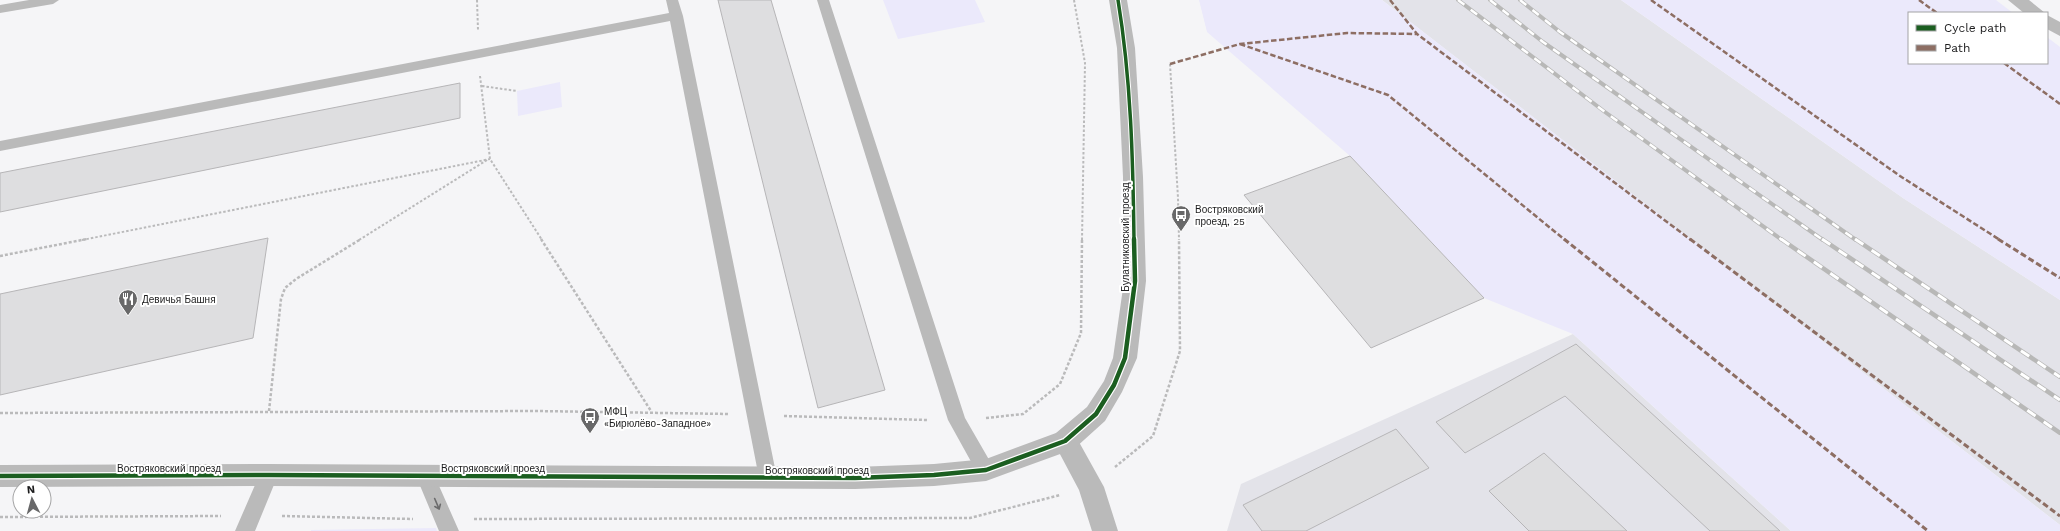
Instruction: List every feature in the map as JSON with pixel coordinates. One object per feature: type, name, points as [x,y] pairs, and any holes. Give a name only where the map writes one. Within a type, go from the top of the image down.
[{"type":"street","name":"Булатниковский проезд","points":[[986,470],[1065,441],[1096,414],[1114,385],[1125,358],[1135,282],[1133,177],[1126,48],[1118,0]]},
{"type":"street","points":[[2017,0],[2035,12]]},
{"type":"street","points":[[2048,22],[2060,30]]},
{"type":"street","points":[[1065,441],[1091,487],[1104,531]]},
{"type":"street","name":"Востряковский проезд","points":[[0,476],[269,475],[855,478],[934,475],[986,470]]},
{"type":"lane","points":[[0,9],[53,0]]},
{"type":"lane","points":[[672,0],[768,478]]},
{"type":"lane","points":[[823,0],[957,420],[986,470]]},
{"type":"lane","points":[[0,146],[676,16]]},
{"type":"lane","points":[[248,523],[269,475]]},
{"type":"lane","points":[[425,476],[446,525]]},
{"type":"path","points":[[477,0],[478,54],[490,159],[652,412]]},
{"type":"path","points":[[0,413],[269,411],[652,412],[957,420],[1023,414],[1060,384],[1081,333],[1086,63],[1074,0]]},
{"type":"path","points":[[0,516],[248,523],[446,525],[970,518],[1091,487],[1153,436],[1180,351],[1178,198],[1170,64]]},
{"type":"path","points":[[482,86],[517,91]]},
{"type":"path","points":[[0,256],[490,159]]},
{"type":"path","points":[[269,411],[281,299],[285,288],[296,279],[490,159]]},
{"type":"shaded area","points":[[883,0],[975,0],[985,22],[898,39]]},
{"type":"shaded area","points":[[1199,0],[1382,0],[2060,525],[2060,531],[1791,531],[1573,334],[1484,298],[1350,156],[1207,32]]},
{"type":"shaded area","points":[[1382,0],[1621,0],[1903,198],[2060,300],[2060,525]]},
{"type":"shaded area","points":[[1621,0],[1996,0],[2012,12],[1908,12],[1908,64],[2048,64],[2048,38],[2060,47],[2060,300],[1903,198]]},
{"type":"shaded area","points":[[560,82],[562,107],[518,116],[517,91]]},
{"type":"shaded area","points":[[1573,334],[1791,531],[1227,531],[1241,484]]},
{"type":"shaded area","points":[[436,528],[437,531],[311,531],[311,530]]},
{"type":"building","points":[[718,0],[771,0],[885,390],[818,408]]},
{"type":"building","points":[[460,83],[460,118],[0,212],[0,173]]},
{"type":"building","points":[[1350,156],[1484,298],[1371,348],[1244,195]]},
{"type":"building","name":"Девичья Башня","points":[[268,238],[253,338],[0,395],[0,294]]},
{"type":"building","points":[[1576,344],[1780,531],[1710,531],[1565,396],[1465,453],[1436,422]]},
{"type":"building","points":[[1396,429],[1429,468],[1306,531],[1262,531],[1243,505]]},
{"type":"building","points":[[1544,453],[1627,531],[1529,531],[1489,491]]},
{"type":"railway","points":[[1458,0],[1605,112],[1782,240]]},
{"type":"railway","points":[[1490,0],[1543,42],[1823,240]]},
{"type":"railway","points":[[1520,0],[1560,32],[1856,240]]},
{"type":"railway","points":[[1781,239],[2060,433]]},
{"type":"railway","points":[[1822,239],[2060,400]]},
{"type":"railway","points":[[1855,239],[2060,377]]},
{"type":"marked path","points":[[1390,0],[1417,34],[2060,516]]},
{"type":"marked path","points":[[1651,0],[1900,176],[2060,278]]},
{"type":"marked path","points":[[1919,0],[1936,12]]},
{"type":"marked path","points":[[1170,64],[1240,44],[1347,33],[1417,34]]},
{"type":"marked path","points":[[1240,44],[1388,95],[1642,303],[1928,531]]},
{"type":"marked path","points":[[2005,64],[2060,104]]},
{"type":"cycle path","points":[[0,476],[269,475],[855,478],[934,475],[986,470],[1065,441],[1096,414],[1114,385],[1125,358],[1135,281],[1133,177],[1126,48],[1118,0]]},
{"type":"place","name":"Востряковский проезд, 25","points":[[1181,232]]},
{"type":"place","name":"Девичья Башня","points":[[128,316]]},
{"type":"place","name":"МФЦ «Бирюлёво-Западное»","points":[[590,434]]}]
